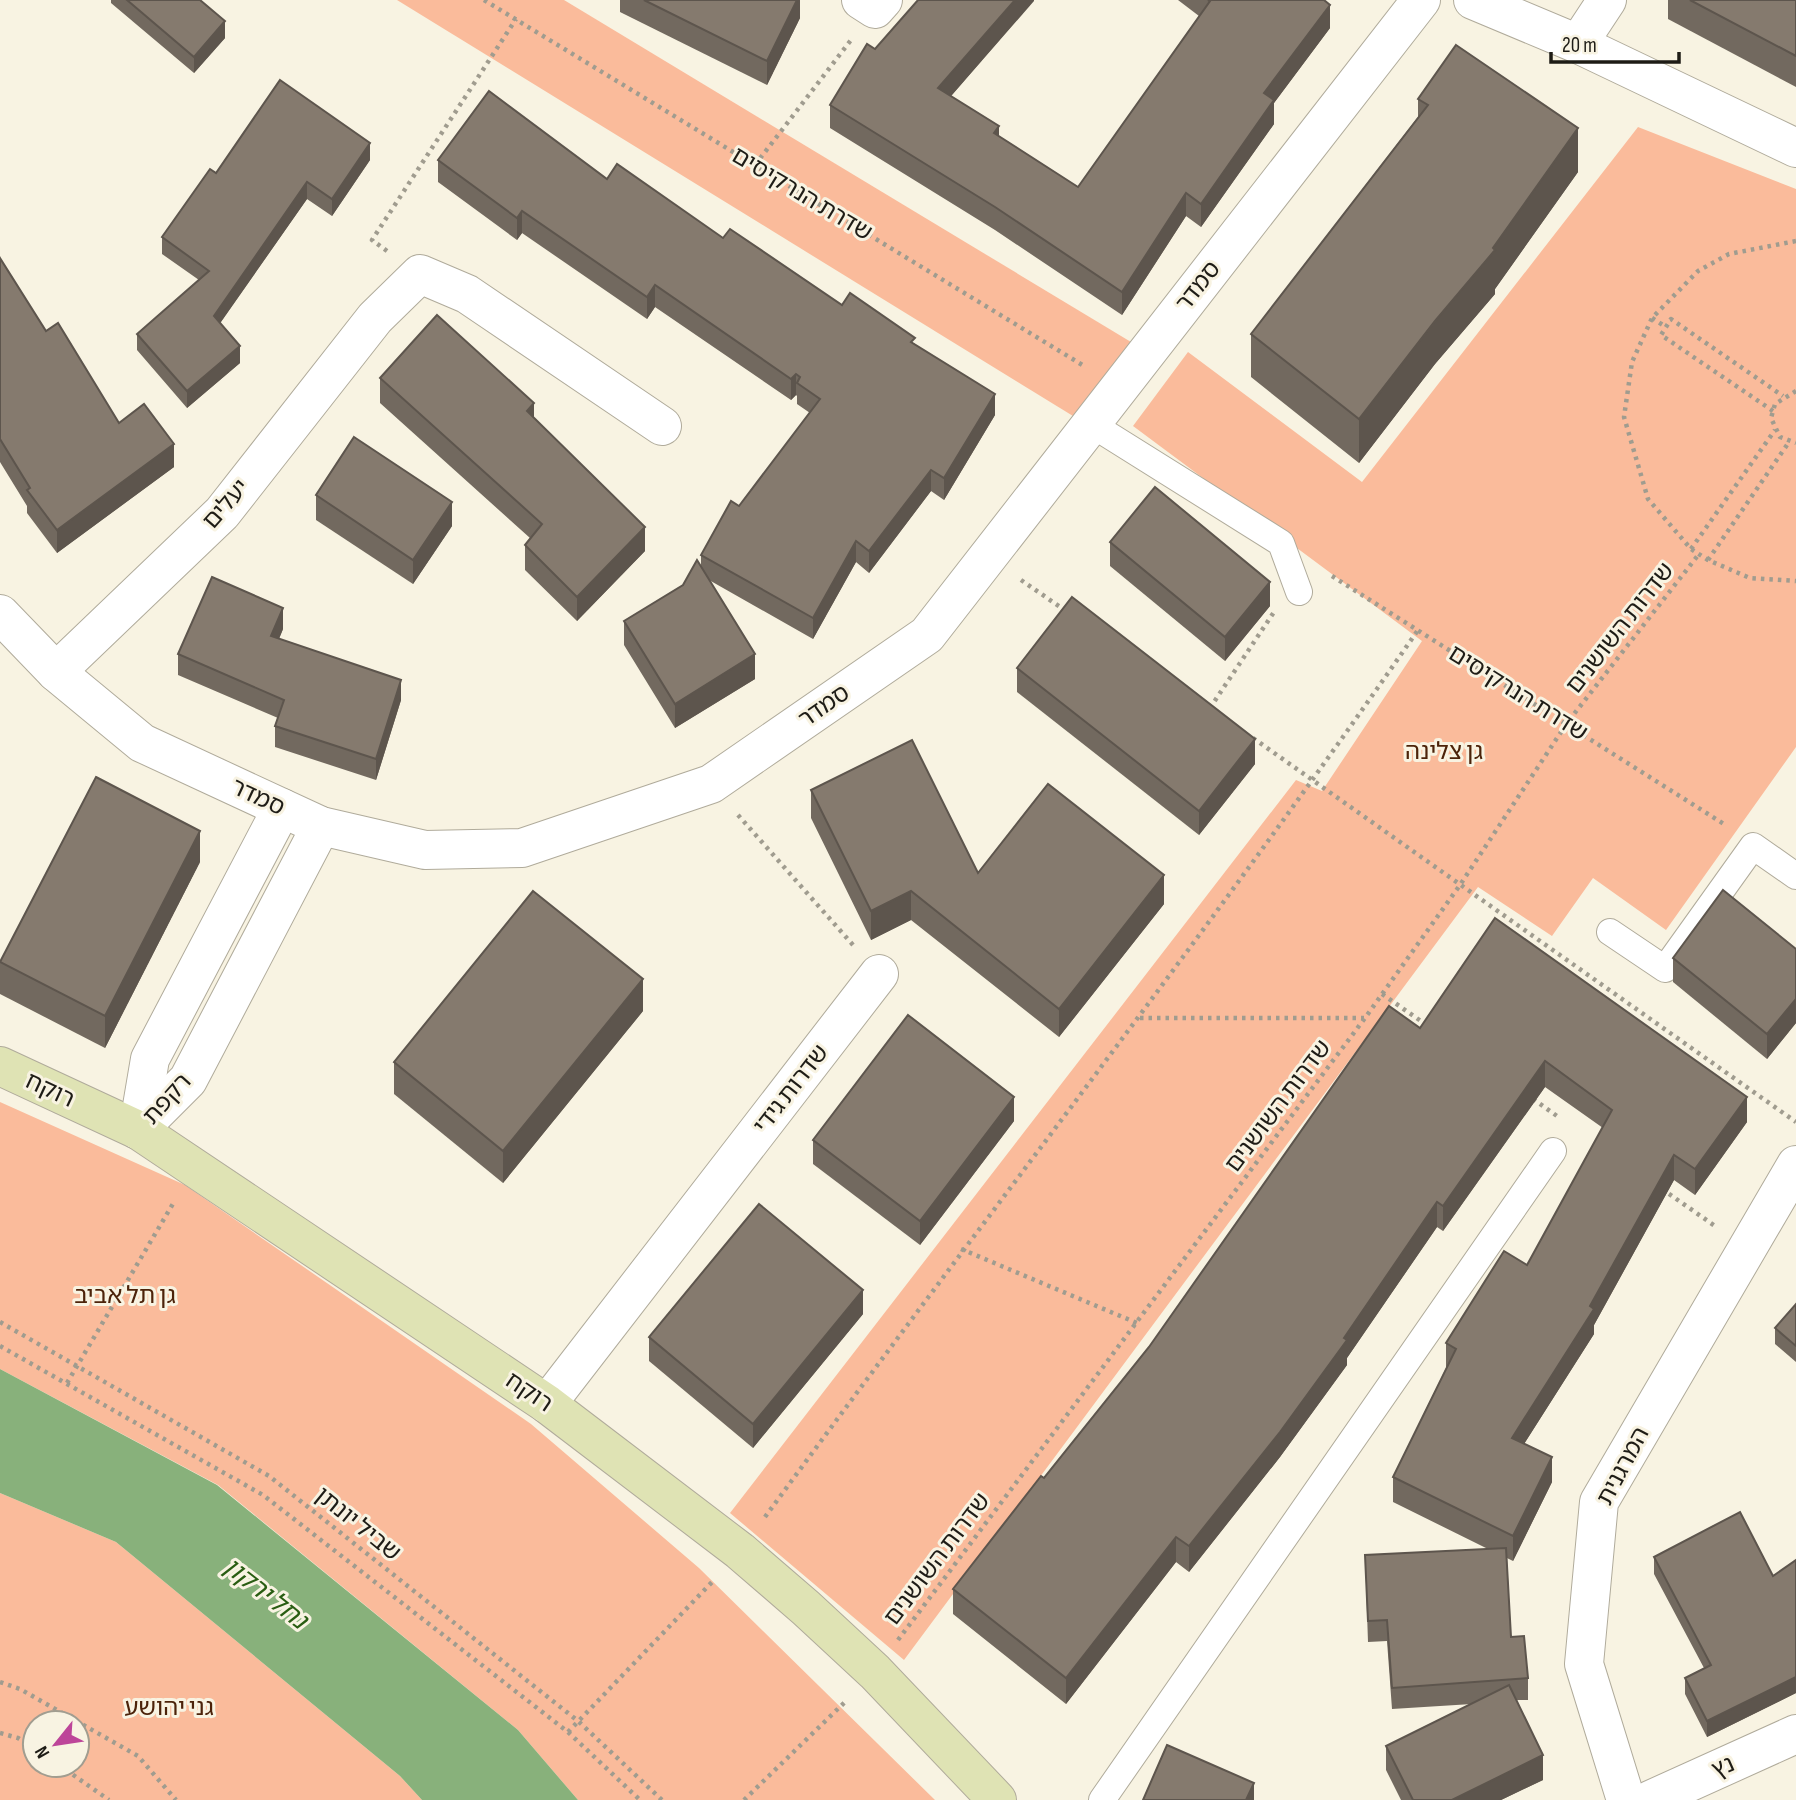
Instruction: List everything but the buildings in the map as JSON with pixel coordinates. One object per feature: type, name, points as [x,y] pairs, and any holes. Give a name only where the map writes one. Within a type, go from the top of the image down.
[{"type":"street","name":"סמדר","points":[[0,614],[56,672],[142,743],[321,826],[425,850],[522,848],[710,784],[928,635],[1421,0]]},
{"type":"street","points":[[1473,0],[1577,44],[1796,148]]},
{"type":"street","points":[[1577,44],[1607,0]]},
{"type":"street","points":[[420,274],[467,294],[662,426]]},
{"type":"street","name":"יעלים","points":[[56,672],[222,513],[375,318],[420,274]]},
{"type":"street","name":"יעלים","points":[[375,318],[424,296],[467,294]]},
{"type":"street","name":"רקפת","points":[[138,1130],[150,1059],[282,808]]},
{"type":"street","name":"רקפת","points":[[138,1130],[188,1080],[321,826]]},
{"type":"street","name":"שדרות גידי","points":[[547,1404],[879,974]]},
{"type":"street","name":"רוקח","points":[[0,1066],[138,1130],[547,1404],[740,1551],[874,1672],[997,1800]]},
{"type":"street","name":"המרגנית","points":[[1626,1800],[1584,1664],[1599,1502],[1796,1166]]},
{"type":"street","name":"נץ","points":[[1650,1800],[1796,1734]]},
{"type":"lane","points":[[1091,424],[1281,543],[1297,586]]},
{"type":"lane","points":[[1610,932],[1665,970],[1752,846],[1796,876]]},
{"type":"lane","points":[[1102,1800],[1553,1151]]},
{"type":"path","name":"שדרת הנרקיסים","points":[[484,0],[1119,388]]},
{"type":"path","points":[[755,165],[873,3]]},
{"type":"path","points":[[420,274],[372,240],[516,19]]},
{"type":"path","points":[[1796,241],[1729,254],[1698,271],[1652,318],[1632,362],[1624,417],[1648,499],[1691,549],[1708,560],[1750,578],[1796,581]]},
{"type":"path","points":[[1652,318],[1666,327]]},
{"type":"path","points":[[1773,411],[1661,335],[1671,319],[1783,396]]},
{"type":"path","points":[[1691,549],[1774,430],[1775,404],[1783,396],[1796,391]]},
{"type":"path","points":[[1774,430],[1789,442],[1796,443]]},
{"type":"path","points":[[1708,560],[1789,442]]},
{"type":"path","name":"שדרת הנרקיסים","points":[[1281,543],[1706,810],[1752,846]]},
{"type":"path","name":"שדרות השושנים","points":[[744,1800],[874,1672],[1365,1018],[1460,885],[1567,723],[1699,554]]},
{"type":"path","points":[[989,558],[1077,618]]},
{"type":"path","points":[[1210,708],[1297,586]]},
{"type":"path","points":[[568,1732],[659,1640],[740,1551],[961,1249],[1139,1018],[1313,781],[1418,630]]},
{"type":"path","points":[[1202,702],[1220,715]]},
{"type":"path","points":[[1251,737],[1796,1122]]},
{"type":"path","points":[[710,784],[879,974]]},
{"type":"path","points":[[1139,1018],[1365,1018]]},
{"type":"path","points":[[67,1383],[195,1168]]},
{"type":"path","points":[[961,1249],[1137,1323]]},
{"type":"path","name":"שביל יונתן","points":[[0,1322],[269,1476],[578,1721],[662,1800]]},
{"type":"path","points":[[0,1346],[263,1495],[568,1732],[640,1800]]},
{"type":"path","points":[[0,1682],[20,1689],[138,1756],[176,1800]]},
{"type":"path","points":[[0,1733],[21,1740]]},
{"type":"path","points":[[79,1779],[109,1800]]},
{"type":"green space","points":[[397,0],[564,0],[1131,342],[1073,416]]},
{"type":"green space","name":"גן צלינה","points":[[1638,127],[1796,189],[1796,747],[1666,930],[1593,878],[1552,936],[1478,887],[904,1660],[730,1513],[1296,780],[1322,791],[1422,641],[1133,426],[1188,352],[1362,482]]},
{"type":"green space","name":"גן תל אביב","points":[[0,1102],[185,1185],[531,1424],[699,1568],[935,1800],[578,1800],[518,1730],[218,1485],[0,1369]]},
{"type":"green space","name":"גני יהושע","points":[[0,1493],[116,1542],[400,1776],[422,1800],[0,1800]]},
{"type":"water","name":"נחל ירקון","points":[[0,1369],[217,1485],[518,1730],[578,1800],[422,1800],[400,1776],[116,1542],[0,1493]]}]
